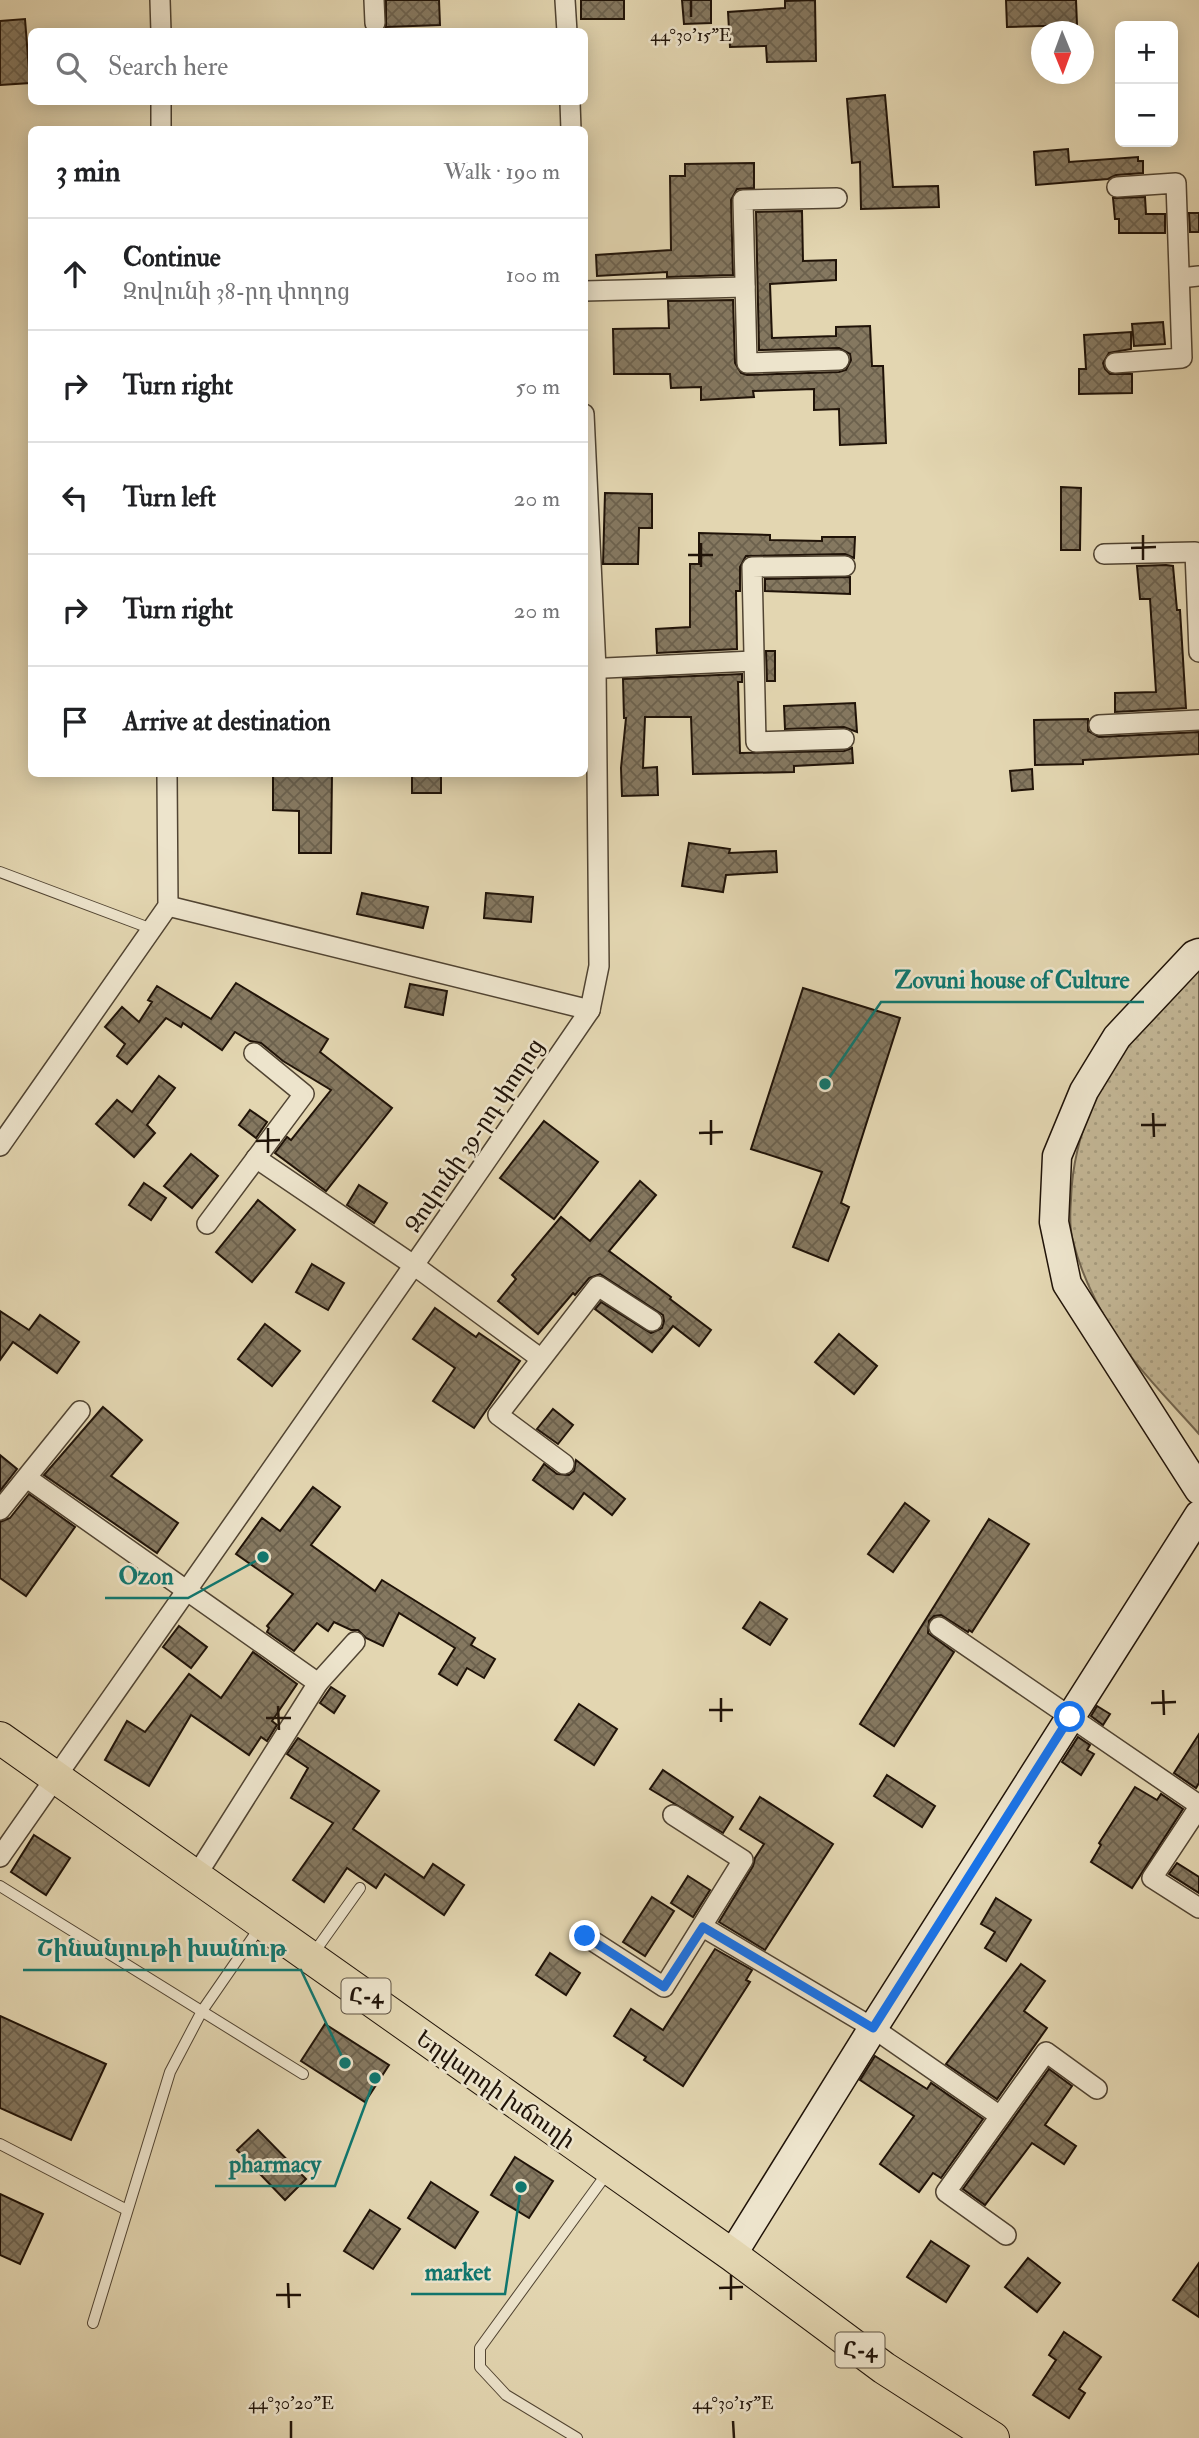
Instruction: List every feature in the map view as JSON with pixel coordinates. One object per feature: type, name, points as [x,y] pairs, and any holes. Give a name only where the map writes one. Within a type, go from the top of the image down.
[{"type":"main road","name":"Եղվարդի խճուղի","points":[[0,1738],[732,2255],[884,2368],[993,2438]]},
{"type":"street","points":[[160,0],[160,28]]},
{"type":"street","points":[[374,0],[375,23]]},
{"type":"street","points":[[565,0],[567,28]]},
{"type":"street","points":[[161,105],[161,126]]},
{"type":"street","points":[[570,105],[571,126]]},
{"type":"street","points":[[1115,363],[1182,358],[1189,277],[1176,183],[1117,187]]},
{"type":"street","points":[[837,198],[743,201],[747,363],[839,360]]},
{"type":"street","points":[[588,291],[745,286]]},
{"type":"street","points":[[1104,554],[1195,551],[1199,652]]},
{"type":"street","points":[[844,739],[755,742],[752,567],[845,566]]},
{"type":"street","name":"Զովունի 39-րդ փողոց","points":[[0,1857],[415,1266],[590,1010],[599,966],[588,584]]},
{"type":"street","points":[[590,669],[753,661]]},
{"type":"street","points":[[1099,725],[1199,720]]},
{"type":"street","points":[[0,1146],[168,906],[167,777]]},
{"type":"street","points":[[168,906],[590,1010]]},
{"type":"street","points":[[1199,953],[1194,955],[1117,1037],[1084,1091],[1057,1156],[1054,1222],[1067,1284],[1199,1490]]},
{"type":"street","points":[[207,1224],[304,1094],[254,1053]]},
{"type":"street","points":[[256,1158],[415,1266],[540,1358]]},
{"type":"street","points":[[564,1464],[498,1415],[598,1286],[652,1321]]},
{"type":"street","points":[[0,1510],[80,1411]]},
{"type":"street","points":[[27,1478],[318,1683]]},
{"type":"street","points":[[732,2255],[1199,1515]]},
{"type":"street","points":[[939,1627],[1199,1806],[1152,1878],[1199,1908]]},
{"type":"street","points":[[196,1876],[318,1683],[355,1642]]},
{"type":"street","points":[[585,1936],[664,1987],[743,1860],[673,1815]]},
{"type":"street","points":[[703,1927],[873,2028],[1000,2116]]},
{"type":"street","points":[[1006,2235],[946,2192],[1046,2052],[1097,2089]]},
{"type":"lane","points":[[0,872],[152,929]]},
{"type":"lane","points":[[0,1886],[303,2074]]},
{"type":"lane","points":[[311,1957],[360,1888]]},
{"type":"lane","points":[[93,2323],[170,2072],[202,2011],[263,1923]]},
{"type":"lane","points":[[0,2144],[127,2210]]},
{"type":"lane","points":[[576,2438],[506,2395],[480,2367],[480,2348],[610,2169]]},
{"type":"shaded area","points":[[1199,970],[1199,1434],[1141,1370],[1111,1328],[1080,1263],[1070,1220],[1075,1165],[1083,1132],[1110,1071],[1150,1017]]},
{"type":"building","points":[[386,0],[439,0],[440,25],[386,27]]},
{"type":"building","points":[[581,0],[624,0],[624,19],[581,19]]},
{"type":"building","points":[[682,0],[711,0],[711,23],[684,24]]},
{"type":"building","points":[[815,0],[816,61],[767,62],[766,46],[730,47],[728,12],[785,8],[785,1]]},
{"type":"building","points":[[1006,0],[1076,0],[1077,21],[1031,21],[1031,26],[1007,27]]},
{"type":"building","points":[[25,19],[28,83],[0,85],[0,21]]},
{"type":"building","points":[[885,95],[893,187],[938,186],[939,207],[861,209],[860,162],[852,163],[847,99]]},
{"type":"building","points":[[1068,149],[1069,162],[1138,157],[1138,161],[1143,161],[1143,173],[1036,185],[1034,152]]},
{"type":"building","points":[[754,163],[754,188],[737,189],[731,200],[733,275],[667,277],[667,272],[597,276],[596,255],[671,250],[670,176],[685,176],[685,164]]},
{"type":"building","points":[[1145,197],[1146,214],[1165,214],[1165,233],[1119,233],[1119,219],[1115,219],[1113,198]]},
{"type":"building","points":[[802,211],[803,261],[836,260],[836,280],[770,284],[772,338],[836,336],[836,327],[870,326],[872,366],[883,366],[886,443],[840,445],[839,409],[814,410],[814,389],[753,391],[754,397],[701,400],[701,387],[671,388],[670,374],[614,374],[613,329],[669,328],[668,301],[733,300],[735,363],[741,373],[747,375],[846,370],[851,360],[850,354],[839,348],[759,350],[756,212]]},
{"type":"building","points":[[1189,213],[1199,213],[1199,232],[1190,232]]},
{"type":"building","points":[[1163,322],[1165,344],[1134,346],[1132,324]]},
{"type":"building","points":[[1131,332],[1131,349],[1109,353],[1103,363],[1110,374],[1132,374],[1132,393],[1079,394],[1079,369],[1086,369],[1084,335]]},
{"type":"building","points":[[1061,487],[1081,488],[1080,550],[1061,550]]},
{"type":"building","points":[[605,493],[652,494],[652,528],[639,528],[638,564],[603,564]]},
{"type":"building","points":[[699,533],[770,535],[770,540],[822,541],[822,537],[855,537],[854,558],[845,554],[746,556],[740,567],[740,591],[736,591],[737,649],[657,653],[656,629],[690,627],[690,564],[699,564]]},
{"type":"building","points":[[1137,566],[1173,566],[1177,610],[1180,610],[1186,708],[1115,712],[1115,693],[1156,692],[1150,599],[1140,599]]},
{"type":"building","points":[[850,577],[850,594],[765,591],[765,579]]},
{"type":"building","points":[[766,651],[775,651],[775,681],[767,681]]},
{"type":"building","points":[[742,674],[742,682],[738,682],[740,753],[844,751],[852,748],[853,763],[794,766],[794,772],[693,774],[691,717],[645,717],[643,768],[657,767],[658,795],[622,796],[621,768],[626,718],[623,679]]},
{"type":"building","points":[[855,703],[857,732],[844,727],[785,729],[784,706]]},
{"type":"building","points":[[1088,719],[1088,731],[1099,737],[1199,732],[1199,754],[1083,760],[1083,764],[1035,765],[1034,720]]},
{"type":"building","points":[[1032,769],[1033,789],[1012,791],[1010,771]]},
{"type":"building","points":[[273,777],[332,777],[331,853],[299,853],[299,811],[273,810]]},
{"type":"building","points":[[412,777],[441,777],[441,793],[412,793]]},
{"type":"building","points":[[689,843],[730,849],[729,853],[776,851],[777,872],[726,875],[723,892],[682,886]]},
{"type":"building","points":[[362,893],[428,907],[423,928],[357,914]]},
{"type":"building","points":[[486,893],[533,897],[531,922],[484,918]]},
{"type":"building","points":[[236,983],[328,1039],[320,1052],[392,1108],[326,1191],[275,1153],[287,1137],[291,1140],[331,1090],[283,1061],[261,1043],[250,1041],[235,1032],[222,1050],[183,1023],[181,1027],[166,1018],[127,1064],[117,1056],[125,1044],[105,1027],[122,1007],[139,1022],[152,1002],[148,1000],[157,986],[211,1019]]},
{"type":"building","points":[[410,984],[447,991],[443,1015],[405,1007]]},
{"type":"building","points":[[803,988],[900,1018],[841,1203],[849,1207],[828,1261],[793,1247],[822,1172],[751,1149]]},
{"type":"building","points":[[159,1076],[175,1088],[147,1125],[155,1133],[134,1157],[96,1124],[117,1100],[132,1112]]},
{"type":"building","points":[[250,1110],[267,1122],[256,1138],[239,1125]]},
{"type":"building","points":[[544,1121],[598,1162],[554,1219],[500,1178]]},
{"type":"building","points":[[191,1154],[218,1176],[192,1208],[164,1186]]},
{"type":"building","points":[[640,1181],[656,1195],[609,1251],[711,1330],[699,1346],[673,1326],[652,1352],[595,1309],[601,1302],[651,1333],[662,1328],[663,1315],[600,1274],[589,1278],[575,1295],[573,1293],[538,1334],[498,1301],[516,1279],[512,1275],[561,1217],[590,1241]]},
{"type":"building","points":[[144,1183],[166,1198],[151,1220],[129,1205]]},
{"type":"building","points":[[359,1185],[387,1203],[374,1223],[347,1205]]},
{"type":"building","points":[[258,1200],[295,1230],[252,1282],[216,1252]]},
{"type":"building","points":[[312,1264],[344,1283],[328,1310],[296,1292]]},
{"type":"building","points":[[435,1308],[476,1337],[479,1333],[520,1361],[474,1428],[433,1401],[455,1368],[413,1339]]},
{"type":"building","points":[[0,1311],[29,1330],[40,1315],[79,1342],[57,1373],[13,1342],[0,1360]]},
{"type":"building","points":[[265,1324],[300,1351],[272,1386],[238,1359]]},
{"type":"building","points":[[839,1334],[877,1366],[854,1394],[815,1362]]},
{"type":"building","points":[[103,1407],[142,1440],[111,1476],[178,1523],[157,1553],[44,1475]]},
{"type":"building","points":[[553,1409],[573,1425],[558,1444],[537,1429]]},
{"type":"building","points":[[0,1455],[17,1469],[0,1491]]},
{"type":"building","points":[[576,1460],[625,1499],[612,1515],[584,1493],[573,1509],[533,1480],[544,1464],[557,1474],[569,1475],[574,1471]]},
{"type":"building","points":[[313,1487],[340,1507],[311,1545],[375,1591],[382,1580],[475,1638],[471,1645],[495,1659],[484,1678],[467,1668],[457,1685],[439,1674],[455,1648],[399,1613],[383,1646],[366,1638],[358,1630],[351,1630],[334,1622],[328,1631],[317,1623],[294,1651],[267,1632],[267,1626],[293,1594],[236,1554],[262,1518],[280,1531]]},
{"type":"building","points":[[29,1494],[75,1527],[26,1596],[0,1578],[0,1522],[10,1518]]},
{"type":"building","points":[[905,1503],[929,1521],[893,1572],[868,1554]]},
{"type":"building","points":[[989,1519],[1029,1544],[972,1632],[941,1615],[934,1616],[929,1621],[928,1633],[954,1652],[894,1746],[860,1724]]},
{"type":"building","points":[[760,1602],[787,1619],[770,1645],[743,1628]]},
{"type":"building","points":[[179,1626],[207,1647],[191,1668],[163,1647]]},
{"type":"building","points":[[253,1652],[297,1684],[272,1721],[277,1725],[267,1741],[261,1737],[249,1755],[191,1715],[149,1786],[105,1760],[127,1721],[145,1732],[189,1674],[221,1698]]},
{"type":"building","points":[[331,1687],[345,1696],[334,1713],[320,1703]]},
{"type":"building","points":[[579,1704],[617,1729],[594,1765],[555,1740]]},
{"type":"building","points":[[1097,1706],[1110,1714],[1103,1725],[1091,1716]]},
{"type":"building","points":[[1199,1734],[1199,1783],[1196,1788],[1174,1773]]},
{"type":"building","points":[[1078,1737],[1090,1745],[1087,1750],[1094,1754],[1081,1775],[1062,1762]]},
{"type":"building","points":[[298,1738],[379,1791],[353,1829],[424,1878],[433,1864],[464,1885],[444,1915],[385,1874],[376,1888],[347,1868],[324,1902],[293,1880],[333,1823],[291,1798],[308,1768],[287,1754]]},
{"type":"building","points":[[663,1770],[733,1817],[723,1833],[650,1789]]},
{"type":"building","points":[[887,1775],[935,1806],[922,1827],[874,1796]]},
{"type":"building","points":[[1135,1787],[1157,1800],[1161,1794],[1183,1809],[1132,1888],[1091,1862],[1101,1845],[1099,1843]]},
{"type":"building","points":[[760,1797],[833,1844],[765,1950],[719,1922],[764,1844],[740,1829]]},
{"type":"building","points":[[34,1835],[70,1858],[46,1895],[11,1872]]},
{"type":"building","points":[[1177,1863],[1199,1877],[1199,1893],[1169,1874]]},
{"type":"building","points":[[688,1876],[710,1890],[693,1917],[671,1903]]},
{"type":"building","points":[[652,1897],[674,1911],[645,1956],[623,1942]]},
{"type":"building","points":[[996,1898],[1031,1920],[1006,1961],[985,1948],[995,1932],[981,1924]]},
{"type":"building","points":[[715,1949],[752,1970],[746,1980],[750,1982],[683,2086],[614,2036],[631,2009],[663,2030]]},
{"type":"building","points":[[550,1953],[580,1973],[566,1995],[536,1975]]},
{"type":"building","points":[[1021,1964],[1045,1981],[1024,2011],[1047,2028],[997,2099],[946,2064]]},
{"type":"building","points":[[0,2016],[106,2064],[71,2140],[0,2108]]},
{"type":"building","points":[[325,2024],[389,2065],[365,2102],[301,2061]]},
{"type":"building","points":[[875,2056],[927,2089],[931,2083],[983,2119],[941,2178],[933,2173],[919,2192],[880,2164],[914,2116],[860,2080]]},
{"type":"building","points":[[1049,2069],[1072,2086],[1045,2125],[1076,2146],[1064,2164],[1032,2143],[985,2205],[963,2189]]},
{"type":"building","points":[[258,2130],[306,2179],[285,2200],[237,2150]]},
{"type":"building","points":[[515,2157],[553,2181],[529,2218],[491,2195]]},
{"type":"building","points":[[431,2182],[478,2212],[455,2248],[408,2218]]},
{"type":"building","points":[[0,2194],[43,2214],[20,2264],[0,2255]]},
{"type":"building","points":[[370,2210],[400,2229],[373,2269],[344,2251]]},
{"type":"building","points":[[931,2241],[969,2266],[946,2302],[907,2277]]},
{"type":"building","points":[[1028,2258],[1060,2283],[1037,2312],[1005,2287]]},
{"type":"building","points":[[1199,2263],[1199,2317],[1173,2300]]},
{"type":"building","points":[[1064,2332],[1101,2357],[1079,2389],[1085,2393],[1069,2418],[1033,2395],[1056,2360],[1049,2355]]},
{"type":"place","name":"Zovuni house of Culture","points":[[825,1084]]},
{"type":"place","name":"Ozon","points":[[263,1557]]},
{"type":"place","name":"Շինանյութի խանութ","points":[[345,2063]]},
{"type":"place","name":"pharmacy","points":[[375,2078]]},
{"type":"place","name":"market","points":[[521,2187]]},
{"type":"route","points":[[585,1936],[664,1987],[703,1927],[873,2028],[1070,1717]]}]
